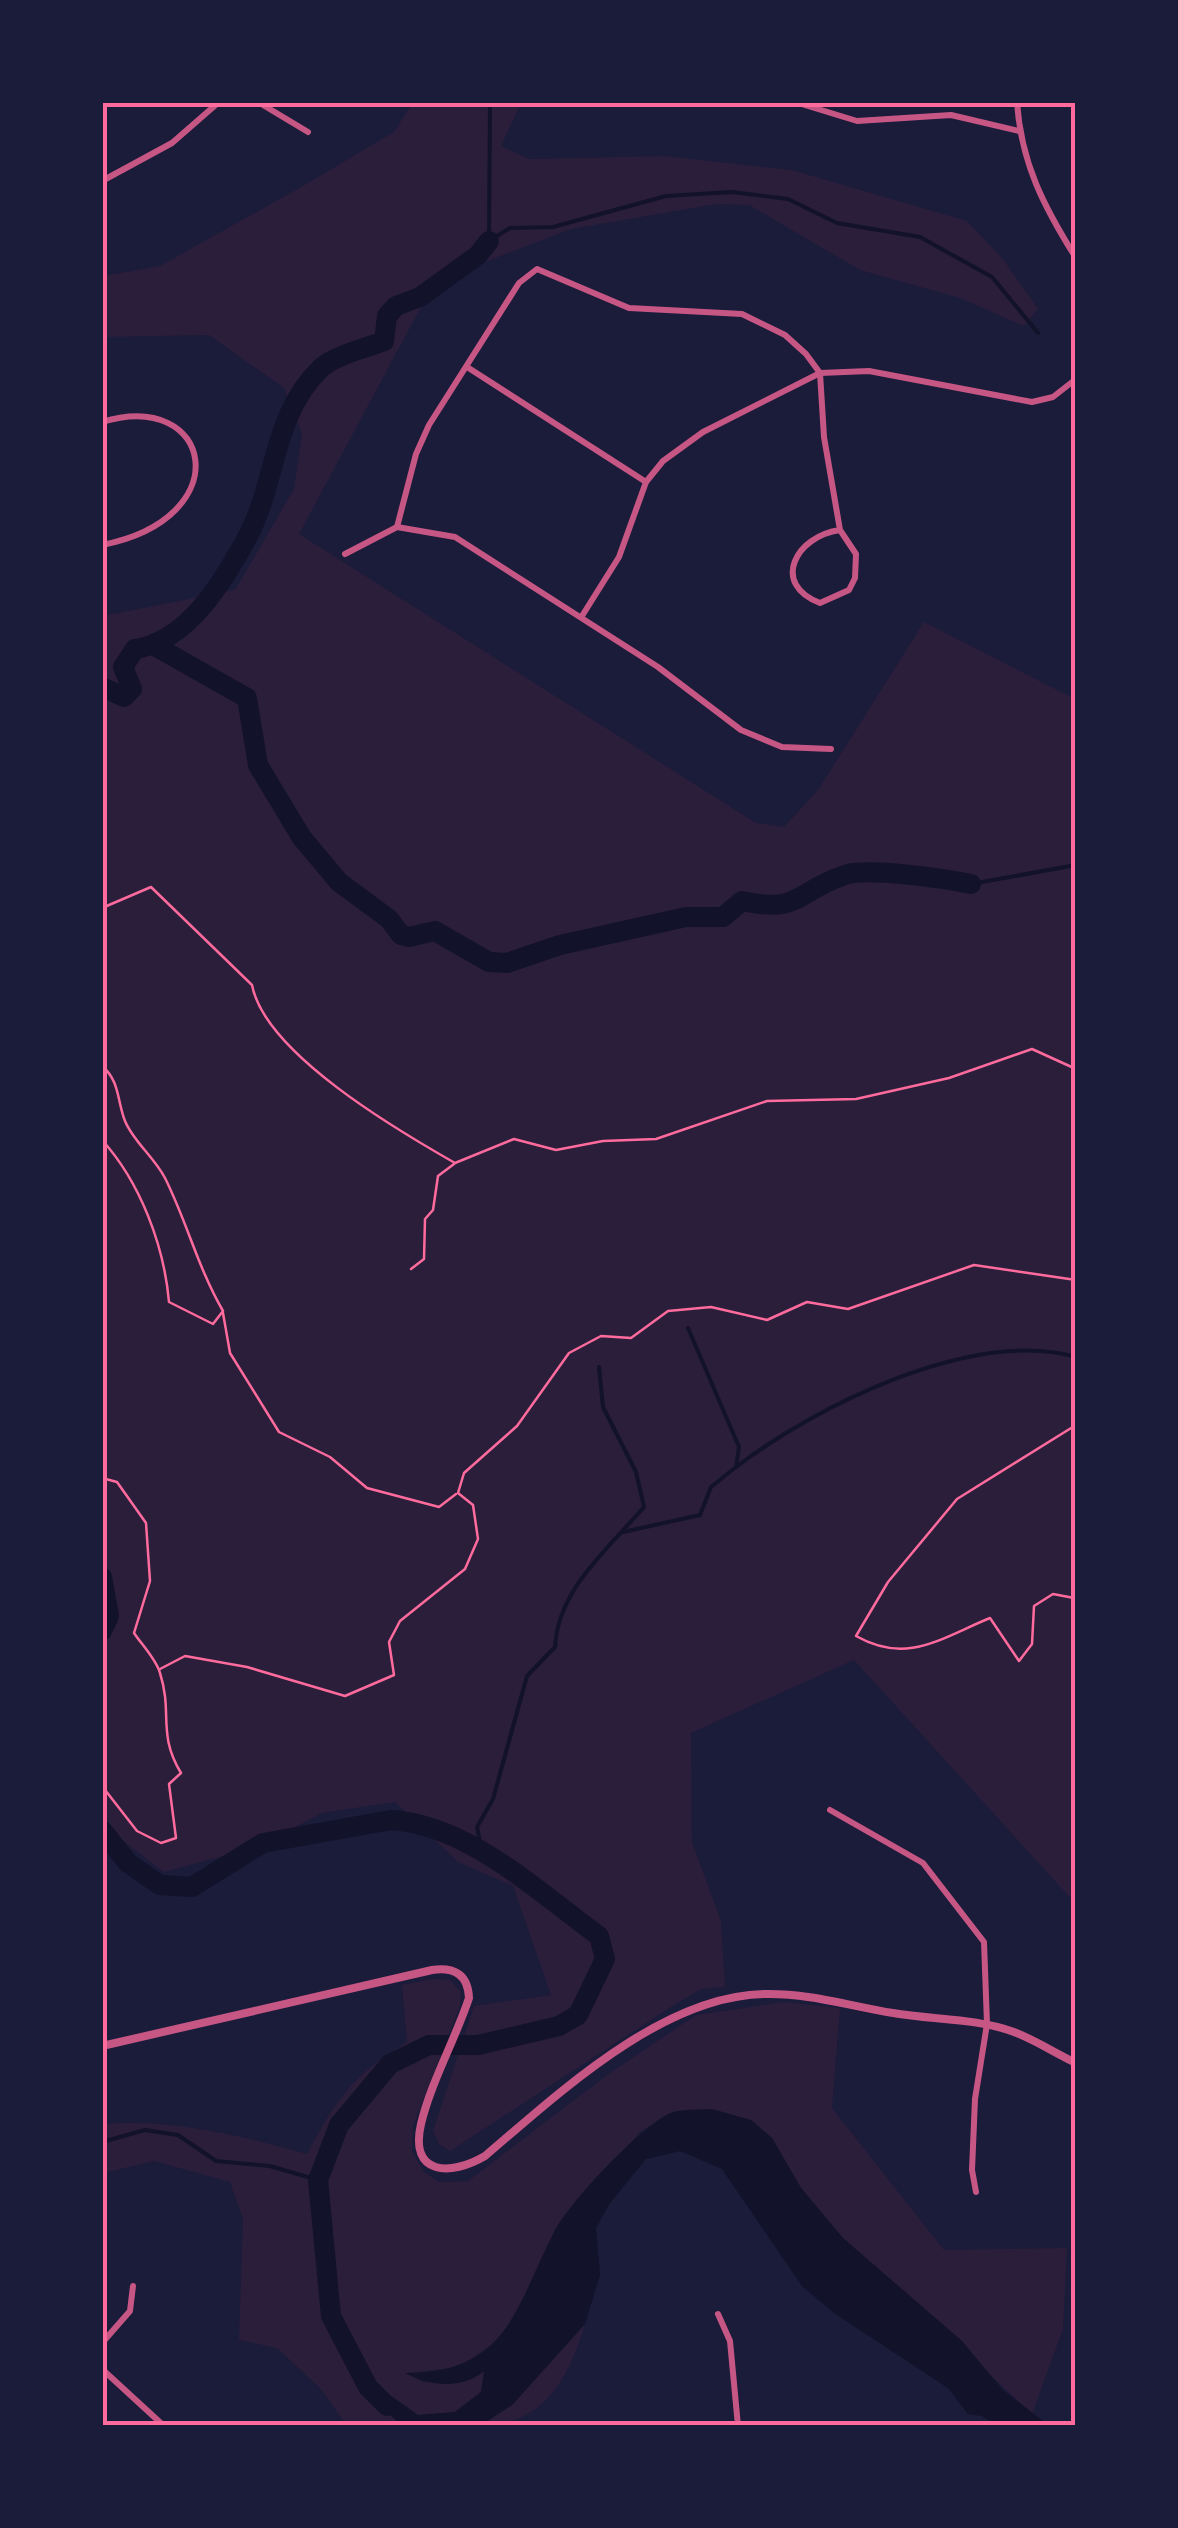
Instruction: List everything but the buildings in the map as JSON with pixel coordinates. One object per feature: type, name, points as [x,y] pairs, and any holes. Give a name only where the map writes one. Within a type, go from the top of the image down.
[{"type":"street","points":[[102,181],[172,143],[219,102]]},
{"type":"street","points":[[258,102],[308,132]]},
{"type":"street","points":[[795,102],[857,122],[950,115],[1019,131]]},
{"type":"street","points":[[1017,102],[1019,131],[1041,204],[1076,258]]},
{"type":"street","points":[[397,527],[416,454],[519,283],[537,269],[629,308],[742,314],[785,336],[820,373],[824,437],[840,530],[856,554],[855,578],[836,599],[820,603],[806,597],[796,586],[796,554],[806,542],[840,530]]},
{"type":"street","points":[[467,367],[646,482]]},
{"type":"street","points":[[582,616],[618,557],[646,482],[681,445],[820,373],[868,371],[1032,402],[1053,397],[1076,379]]},
{"type":"street","points":[[102,422],[132,416],[156,419],[184,436],[198,464],[196,482],[175,511],[149,530],[102,545]]},
{"type":"street","points":[[345,554],[397,527],[473,545],[757,739],[811,752],[832,750]]},
{"type":"street","points":[[830,1810],[923,1864],[984,1942],[987,2024],[975,2099],[972,2170],[976,2192]]},
{"type":"street","points":[[102,2046],[444,1968],[460,1973],[468,1987],[456,2037],[421,2125],[419,2141],[430,2166],[456,2169],[484,2156],[564,2089],[649,2034],[691,2008],[721,1999],[806,1995],[894,2013],[987,2024],[1015,2032],[1076,2063]]},
{"type":"street","points":[[102,2343],[130,2311],[134,2286]]},
{"type":"street","points":[[718,2314],[730,2341],[738,2426]]},
{"type":"street","points":[[102,2369],[164,2426]]},
{"type":"path","points":[[102,908],[152,887],[252,985],[256,1005],[316,1071],[386,1124],[455,1163]]},
{"type":"path","points":[[411,1270],[424,1258],[425,1219],[433,1210],[438,1176],[455,1163],[514,1139],[556,1150],[603,1141],[656,1138],[767,1101],[856,1099],[950,1078],[1032,1049],[1076,1069]]},
{"type":"path","points":[[102,1066],[114,1075],[126,1124],[155,1159],[178,1203],[200,1272],[223,1312],[230,1353],[279,1432],[330,1457],[367,1488],[401,1500],[439,1507],[458,1493],[464,1473],[517,1426],[569,1353],[601,1336],[631,1338],[668,1312],[712,1307],[767,1320],[807,1302],[848,1309],[974,1265],[1076,1280]]},
{"type":"path","points":[[102,1140],[127,1167],[166,1269],[169,1302],[212,1324],[223,1312]]},
{"type":"path","points":[[1076,1425],[957,1499],[888,1582],[856,1636],[878,1649],[906,1652],[990,1618],[1020,1662],[1032,1644],[1034,1606],[1052,1594],[1074,1598],[1076,1632]]},
{"type":"path","points":[[102,1478],[117,1482],[146,1523],[150,1581],[134,1633],[160,1669],[166,1704],[166,1748],[181,1773],[169,1784],[176,1838],[160,1844],[136,1830],[102,1786]]},
{"type":"path","points":[[160,1669],[185,1656],[247,1668],[345,1696],[394,1675],[389,1642],[400,1621],[465,1570],[478,1539],[474,1505],[458,1493]]},
{"type":"shaded area","points":[[413,102],[521,103],[501,146],[529,159],[664,156],[792,170],[967,221],[1003,259],[1038,309],[1024,326],[960,298],[860,270],[749,205],[716,204],[571,229],[435,281],[299,534],[756,823],[784,827],[818,790],[924,622],[1075,699],[1075,1903],[854,1660],[691,1733],[692,1842],[721,1921],[725,1987],[701,1989],[674,2005],[450,2151],[439,2144],[433,2131],[474,2006],[551,1995],[513,1886],[458,1862],[395,1802],[322,1813],[257,1847],[164,1872],[103,1826],[103,616],[235,590],[294,489],[302,434],[284,388],[209,335],[105,337],[103,342],[103,276],[160,266],[296,190],[394,132]]},
{"type":"shaded area","points":[[450,1980],[461,1992],[460,2006],[413,2126],[412,2151],[424,2172],[439,2182],[468,2181],[607,2075],[696,2015],[784,2002],[840,2008],[832,2108],[944,2250],[1067,2248],[1063,2329],[1032,2414],[843,2238],[801,2188],[772,2138],[751,2120],[674,2112],[641,2131],[556,2228],[531,2288],[500,2339],[459,2367],[408,2373],[424,2383],[485,2370],[481,2392],[455,2412],[418,2415],[374,2384],[360,2390],[402,2425],[346,2425],[322,2390],[277,2348],[239,2340],[243,2219],[230,2182],[154,2161],[103,2173],[103,2124],[155,2124],[206,2130],[307,2154],[348,2089],[373,2065],[407,2042],[402,1985]]},
{"type":"shaded area","points":[[712,2109],[751,2120],[772,2138],[801,2188],[843,2238],[962,2341],[1003,2390],[1048,2425],[996,2425],[982,2416],[968,2414],[948,2388],[834,2313],[802,2286],[722,2169],[680,2151],[646,2159],[610,2203],[596,2228],[600,2275],[585,2324],[512,2405],[481,2425],[402,2425],[359,2390],[374,2384],[418,2415],[455,2412],[481,2392],[484,2371],[465,2381],[445,2384],[405,2373],[439,2370],[466,2362],[487,2348],[517,2310],[562,2219],[608,2165],[644,2131],[673,2112]]},
{"type":"shaded area","points":[[585,2324],[571,2363],[551,2395],[522,2417],[481,2426],[512,2405]]},
{"type":"waterway","points":[[489,241],[490,102]]},
{"type":"waterway","points":[[489,241],[510,228],[553,227],[666,196],[732,192],[788,199],[837,223],[920,237],[992,277],[1038,333]]},
{"type":"waterway","points":[[102,687],[124,697],[132,689],[123,667],[135,649],[172,634],[217,588],[249,534],[285,426],[305,386],[327,363],[384,341],[387,316],[396,306],[420,297],[478,255],[489,241]]},
{"type":"waterway","points":[[155,646],[247,698],[258,765],[302,838],[339,882],[389,919],[401,935],[435,931],[489,962],[507,963],[560,945],[686,917],[723,917],[742,901],[788,903],[829,881],[855,873],[971,884]]},
{"type":"waterway","points":[[971,884],[1076,865]]},
{"type":"waterway","points":[[623,1532],[700,1515],[711,1487],[736,1467],[739,1447],[688,1328]]},
{"type":"waterway","points":[[736,1467],[852,1397],[944,1363],[991,1353],[1035,1351],[1076,1357]]},
{"type":"waterway","points":[[482,1852],[477,1827],[493,1799],[527,1676],[555,1647],[558,1626],[575,1588],[644,1507],[636,1472],[603,1407],[599,1367]]},
{"type":"waterway","points":[[102,1577],[109,1616],[102,1631]]},
{"type":"waterway","points":[[102,1830],[128,1863],[160,1885],[192,1887],[263,1843],[391,1820],[420,1825],[448,1834],[501,1863],[599,1936],[605,1959],[578,2015],[559,2026],[478,2045],[429,2045],[390,2064],[339,2125],[318,2180],[331,2316],[368,2387],[387,2406]]},
{"type":"waterway","points":[[102,2142],[145,2130],[178,2135],[216,2161],[270,2166],[318,2180]]}]
